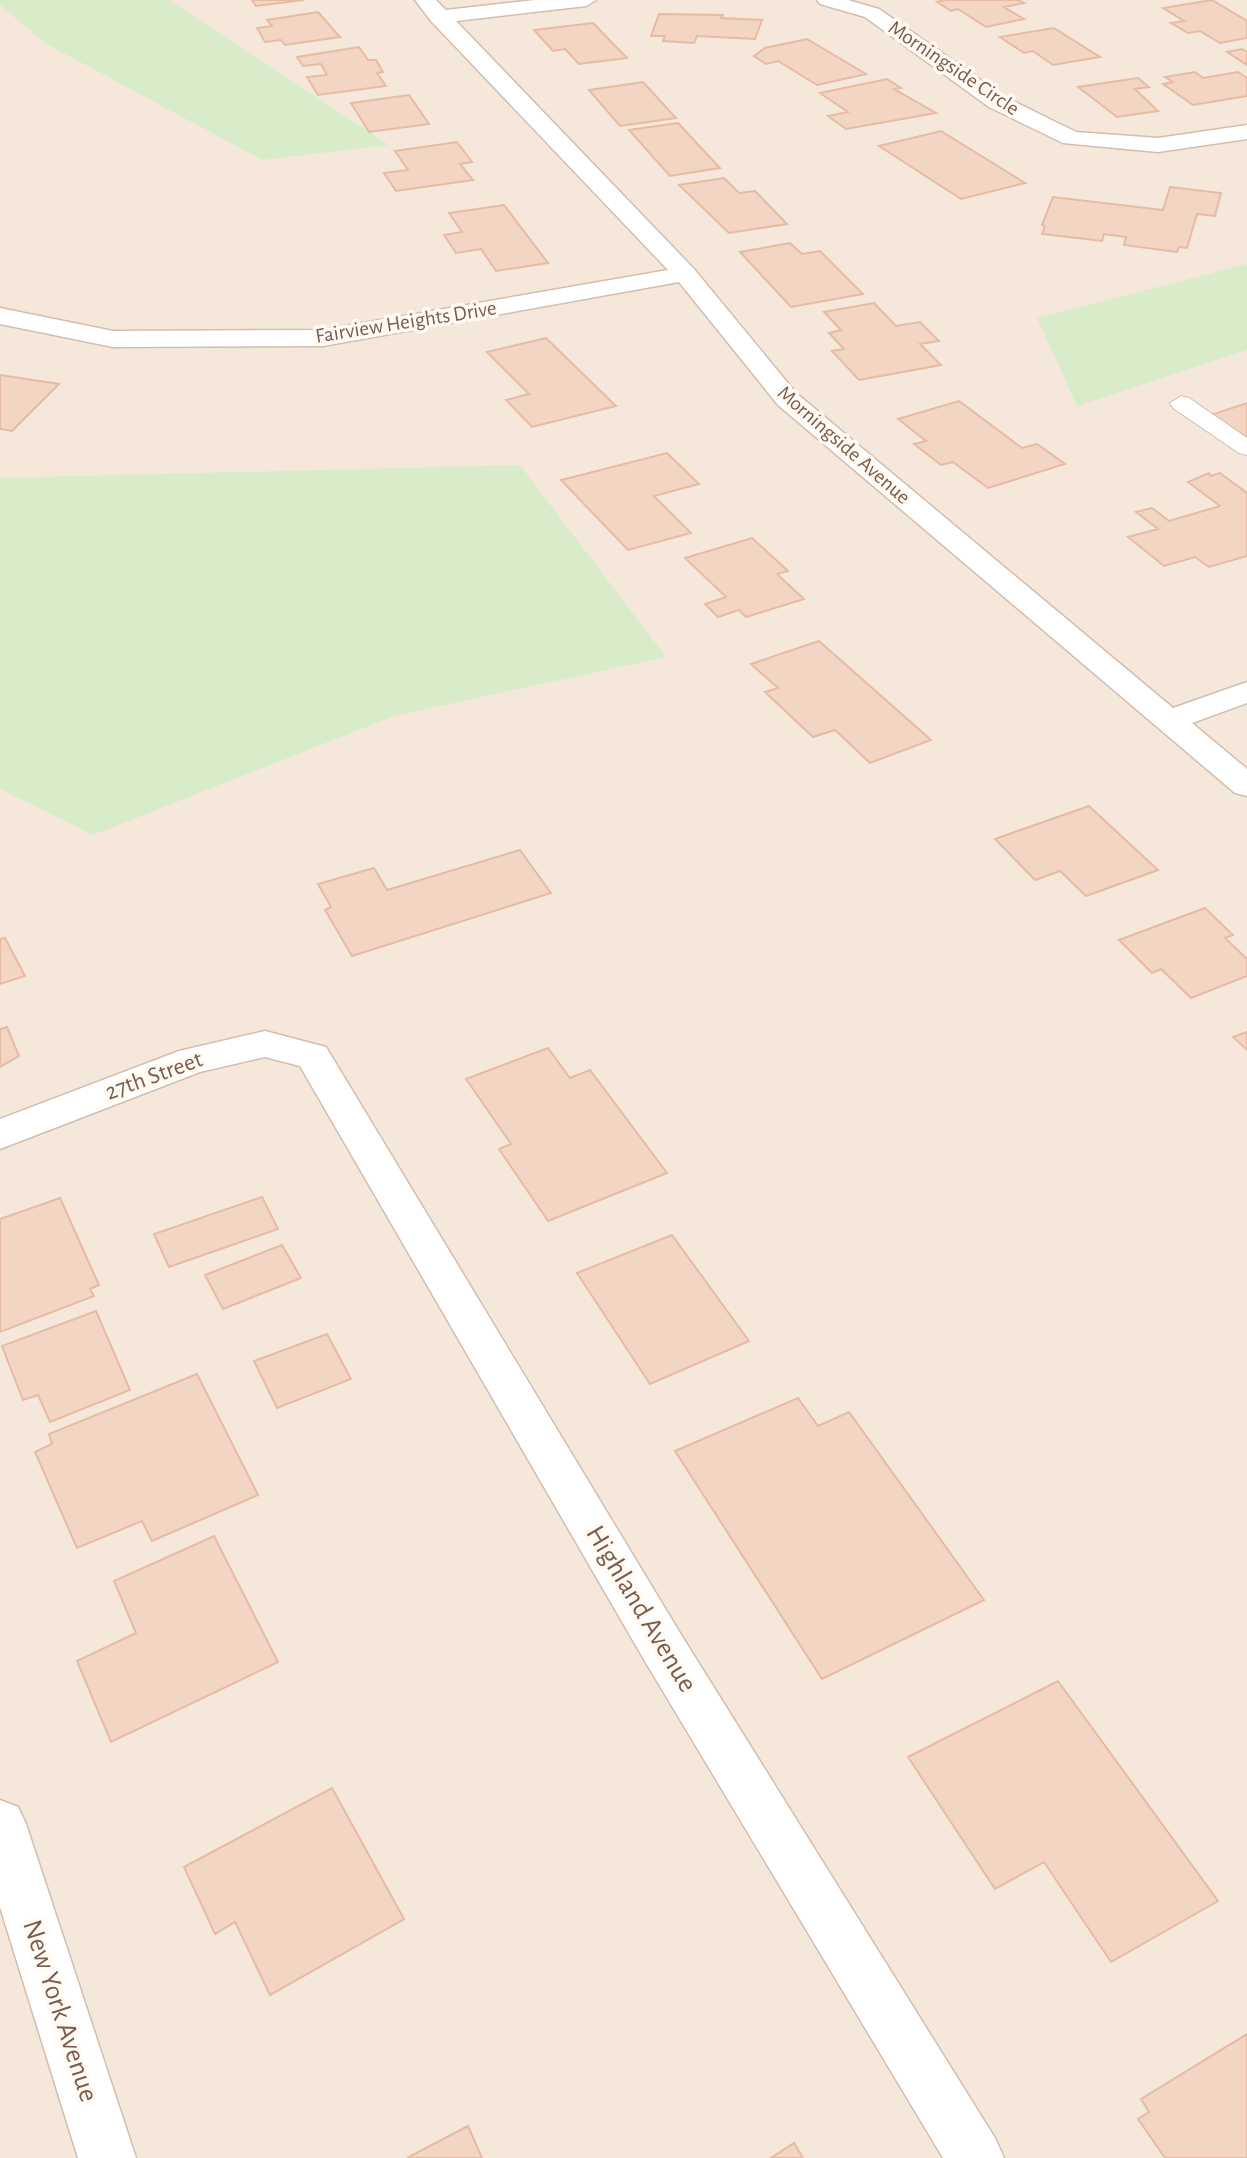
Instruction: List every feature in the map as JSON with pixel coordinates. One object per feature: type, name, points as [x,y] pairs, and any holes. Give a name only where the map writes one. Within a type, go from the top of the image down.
[{"type":"street","points":[[431,9],[586,0]]},
{"type":"street","name":"Morningside Circle","points":[[827,0],[872,13],[997,102],[1071,138],[1158,145],[1247,132]]},
{"type":"street","name":"Morningside Avenue","points":[[431,9],[685,274],[787,399],[1247,786]]},
{"type":"street","name":"Fairview Heights Drive","points":[[0,316],[113,339],[323,338],[685,274]]},
{"type":"street","points":[[1169,720],[1247,692]]},
{"type":"street","name":"27th Street","points":[[0,1135],[192,1059],[265,1044],[313,1056]]},
{"type":"street","name":"Highland Avenue","points":[[313,1056],[663,1648],[975,2158]]},
{"type":"street","name":"New York Avenue","points":[[0,1824],[107,2158]]},
{"type":"lane","points":[[1181,402],[1247,448]]},
{"type":"shaded area","points":[[0,0],[1247,0],[1247,2158],[0,2158]]},
{"type":"green space","points":[[0,0],[169,0],[389,145],[262,160],[45,43],[0,5]]},
{"type":"green space","points":[[1247,264],[1247,350],[1077,406],[1037,318]]},
{"type":"green space","points":[[520,465],[666,657],[394,716],[93,835],[0,789],[0,478]]},
{"type":"building","points":[[252,0],[304,0],[256,6]]},
{"type":"building","points":[[1018,0],[1024,3],[1004,7],[1024,19],[986,27],[958,9],[951,11],[937,2]]},
{"type":"building","points":[[1212,0],[1247,21],[1247,38],[1220,43],[1200,31],[1188,33],[1171,23],[1184,21],[1163,8]]},
{"type":"building","points":[[318,12],[340,37],[285,45],[281,40],[265,42],[257,28],[272,26],[267,20]]},
{"type":"building","points":[[659,14],[723,15],[721,18],[762,20],[755,39],[697,36],[694,43],[663,41],[665,36],[651,36]]},
{"type":"building","points":[[593,23],[627,58],[579,64],[565,49],[553,51],[534,30]]},
{"type":"building","points":[[1054,28],[1100,57],[1053,65],[1033,51],[1024,53],[1000,37]]},
{"type":"building","points":[[807,39],[866,74],[817,85],[778,61],[766,64],[754,56],[765,48]]},
{"type":"building","points":[[359,47],[368,60],[376,60],[383,72],[377,73],[386,86],[318,95],[307,77],[327,75],[321,64],[303,66],[297,57]]},
{"type":"building","points":[[1242,49],[1247,52],[1247,65],[1227,52]]},
{"type":"building","points":[[1195,72],[1203,78],[1238,72],[1247,78],[1247,96],[1193,105],[1163,84],[1173,82],[1165,77]]},
{"type":"building","points":[[1138,78],[1149,87],[1135,89],[1158,111],[1117,117],[1078,87]]},
{"type":"building","points":[[887,79],[901,88],[894,89],[936,113],[846,129],[828,116],[848,112],[820,93]]},
{"type":"building","points":[[643,82],[676,118],[620,126],[589,90]]},
{"type":"building","points":[[409,95],[429,124],[369,132],[351,103]]},
{"type":"building","points":[[678,123],[720,168],[670,176],[629,130]]},
{"type":"building","points":[[941,131],[1025,183],[961,199],[879,146]]},
{"type":"building","points":[[457,142],[472,162],[460,164],[473,180],[396,191],[384,173],[408,170],[395,151]]},
{"type":"building","points":[[724,178],[739,193],[755,191],[787,224],[729,233],[679,185]]},
{"type":"building","points":[[1170,187],[1221,193],[1215,216],[1197,214],[1187,248],[1179,247],[1177,252],[1124,245],[1126,237],[1104,234],[1102,241],[1042,234],[1045,226],[1042,225],[1053,197],[1163,210]]},
{"type":"building","points":[[504,205],[548,263],[496,271],[481,249],[456,253],[444,235],[462,232],[449,213]]},
{"type":"building","points":[[790,243],[802,254],[820,251],[863,294],[791,307],[740,252]]},
{"type":"building","points":[[874,303],[896,326],[920,322],[939,341],[920,344],[941,365],[859,380],[832,351],[844,349],[829,333],[841,330],[824,312]]},
{"type":"building","points":[[546,338],[616,406],[532,427],[506,400],[529,394],[487,352]]},
{"type":"building","points":[[0,375],[59,384],[12,431],[0,429]]},
{"type":"building","points":[[959,401],[1022,448],[1037,444],[1065,464],[988,488],[953,462],[941,465],[914,444],[926,441],[898,419]]},
{"type":"building","points":[[1247,403],[1247,438],[1211,415]]},
{"type":"building","points":[[667,453],[699,484],[654,496],[691,533],[628,550],[561,480]]},
{"type":"building","points":[[1209,473],[1210,476],[1220,473],[1247,493],[1247,556],[1209,567],[1195,557],[1164,566],[1128,537],[1158,529],[1136,512],[1152,508],[1169,521],[1220,506],[1188,482]]},
{"type":"building","points":[[752,538],[788,571],[777,574],[804,599],[746,617],[739,610],[718,617],[705,604],[726,597],[685,558]]},
{"type":"building","points":[[819,641],[931,740],[870,763],[835,730],[813,737],[765,692],[778,688],[751,664]]},
{"type":"building","points":[[1089,806],[1158,870],[1086,896],[1060,871],[1035,880],[995,839]]},
{"type":"building","points":[[520,850],[551,893],[352,956],[325,910],[331,907],[318,884],[374,868],[387,890]]},
{"type":"building","points":[[1205,908],[1233,935],[1225,938],[1247,959],[1247,976],[1191,998],[1161,969],[1152,973],[1119,940]]},
{"type":"building","points":[[5,938],[25,976],[0,984],[0,939]]},
{"type":"building","points":[[7,1027],[19,1056],[0,1067],[0,1029]]},
{"type":"building","points":[[1247,1032],[1247,1050],[1233,1037]]},
{"type":"building","points":[[548,1048],[570,1078],[590,1070],[667,1173],[548,1221],[499,1149],[511,1144],[466,1079]]},
{"type":"building","points":[[262,1197],[278,1229],[169,1267],[154,1234]]},
{"type":"building","points":[[60,1198],[99,1285],[90,1289],[94,1296],[0,1332],[0,1219]]},
{"type":"building","points":[[672,1235],[749,1341],[650,1384],[577,1273]]},
{"type":"building","points":[[282,1245],[301,1278],[223,1309],[205,1275]]},
{"type":"building","points":[[96,1311],[130,1390],[50,1422],[38,1395],[23,1400],[2,1346]]},
{"type":"building","points":[[327,1334],[351,1379],[277,1408],[254,1361]]},
{"type":"building","points":[[197,1374],[258,1495],[152,1541],[142,1521],[77,1548],[35,1452],[52,1444],[49,1434]]},
{"type":"building","points":[[798,1398],[818,1426],[849,1412],[984,1600],[822,1679],[675,1451]]},
{"type":"building","points":[[214,1536],[278,1662],[111,1742],[77,1661],[136,1633],[114,1581]]},
{"type":"building","points":[[1058,1681],[1218,1901],[1111,1962],[1044,1862],[995,1889],[908,1757]]},
{"type":"building","points":[[332,1788],[404,1919],[270,1995],[235,1922],[215,1934],[184,1867]]},
{"type":"building","points":[[1247,2034],[1247,2158],[1165,2158],[1138,2119],[1149,2112],[1141,2099]]},
{"type":"building","points":[[468,2126],[482,2158],[407,2158]]},
{"type":"building","points":[[794,2143],[803,2158],[771,2158]]}]
